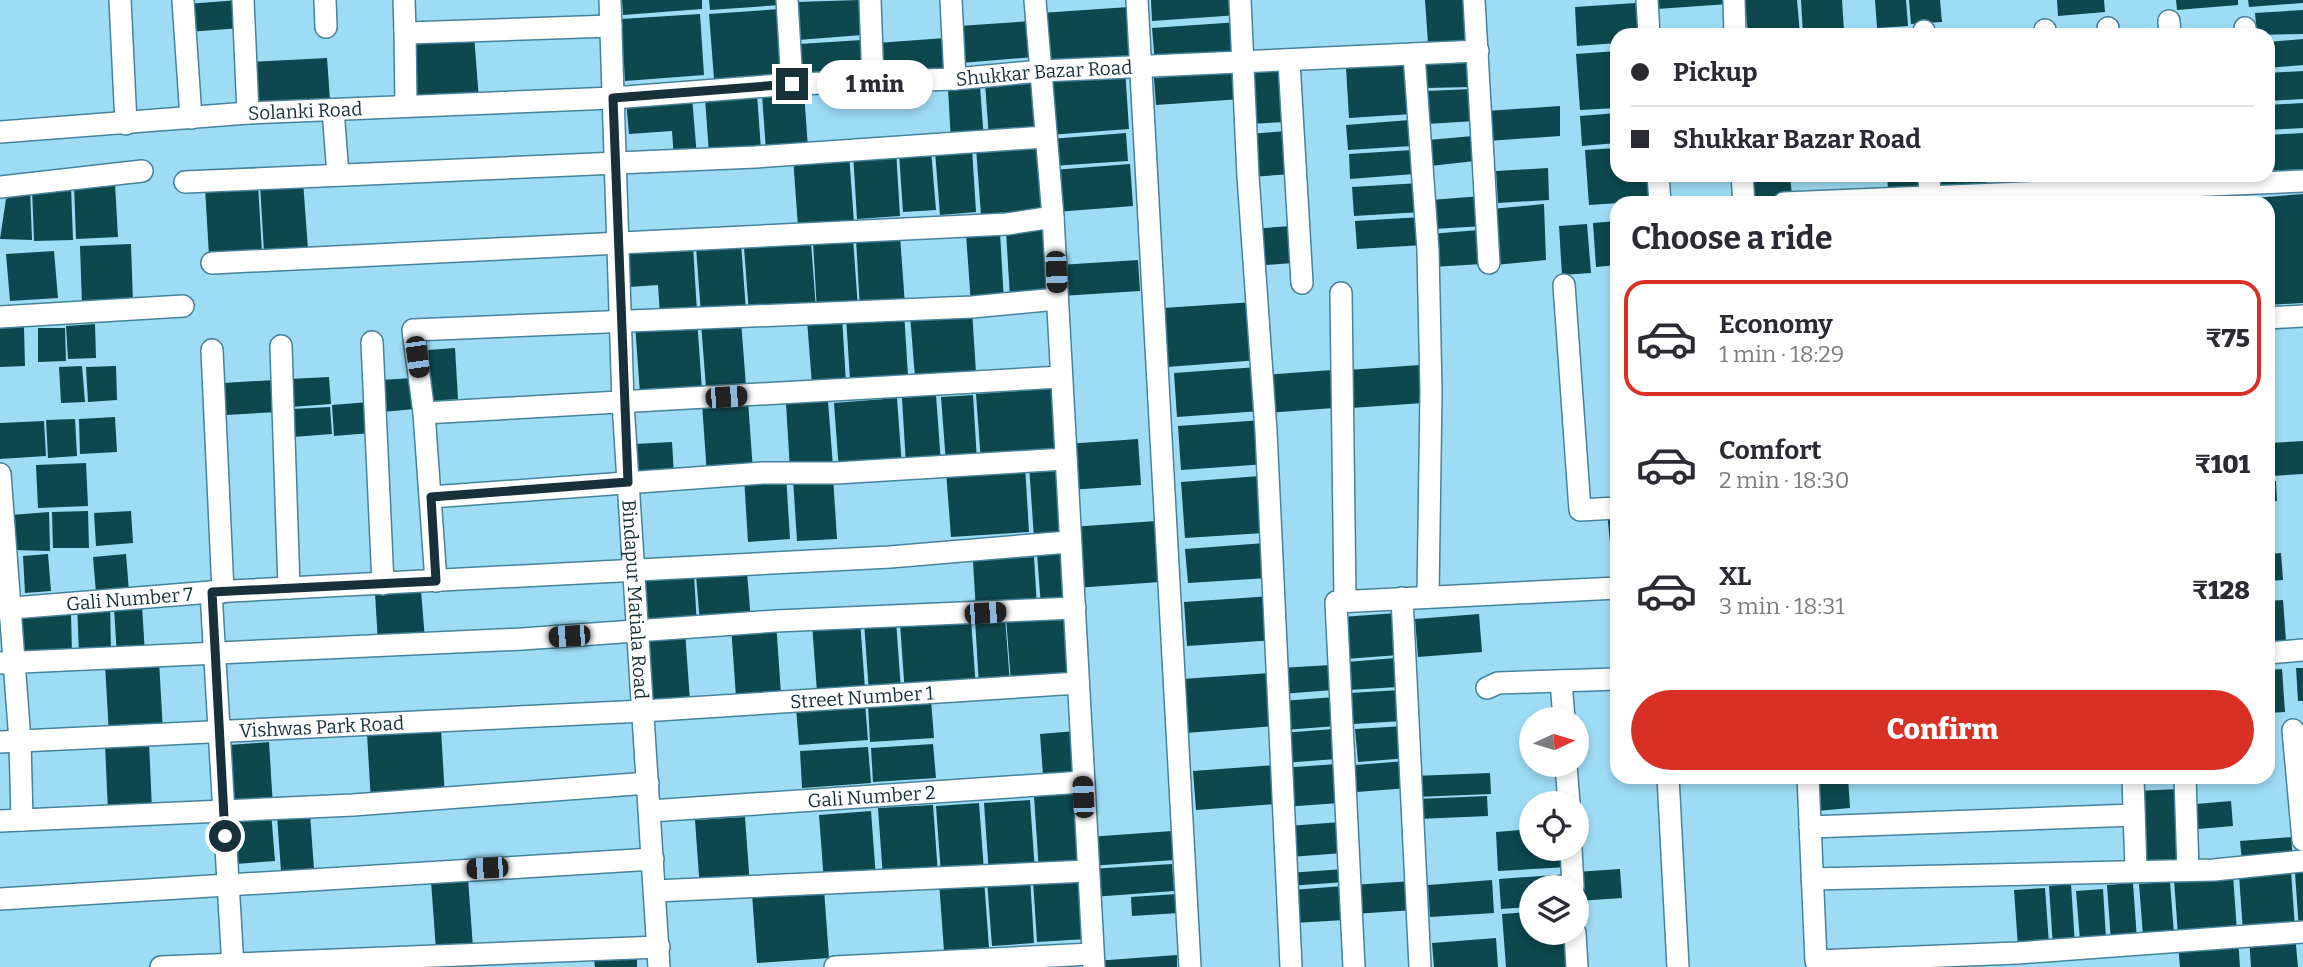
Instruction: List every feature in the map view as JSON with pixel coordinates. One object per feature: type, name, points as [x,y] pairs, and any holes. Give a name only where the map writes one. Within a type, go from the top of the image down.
[{"type":"street","points":[[120,0],[126,124]]},
{"type":"street","points":[[184,0],[191,118]]},
{"type":"street","points":[[243,0],[248,113]]},
{"type":"street","points":[[325,0],[326,27]]},
{"type":"street","points":[[404,0],[406,106]]},
{"type":"street","name":"Bindapur Matiala Road","points":[[610,0],[623,403],[648,783],[655,810],[653,859],[659,957]]},
{"type":"street","points":[[787,0],[792,84]]},
{"type":"street","points":[[870,0],[873,81]]},
{"type":"street","points":[[951,0],[955,79]]},
{"type":"street","points":[[835,967],[1093,961],[1075,608],[1068,542],[1053,217],[1044,137],[1035,0]]},
{"type":"street","points":[[1137,0],[1190,967]]},
{"type":"street","points":[[1240,0],[1262,401],[1266,432],[1291,967]]},
{"type":"street","points":[[1474,0],[1489,262]]},
{"type":"street","points":[[1647,0],[1649,28]]},
{"type":"street","points":[[1734,0],[1735,28]]},
{"type":"street","points":[[405,31],[611,26]]},
{"type":"street","name":"Shukkar Bazar Road","points":[[613,98],[792,84],[955,79],[1041,71],[1289,62],[1478,51]]},
{"type":"street","points":[[1414,54],[1429,250],[1431,391],[1428,597]]},
{"type":"street","points":[[1289,62],[1302,284]]},
{"type":"street","name":"Solanki Road","points":[[0,132],[248,113],[613,98]]},
{"type":"street","points":[[333,110],[338,175]]},
{"type":"street","points":[[185,183],[615,163],[1044,137]]},
{"type":"street","points":[[0,187],[142,171]]},
{"type":"street","points":[[2275,180],[2303,181]]},
{"type":"street","points":[[1844,196],[1929,186],[2052,190],[2114,182]]},
{"type":"street","points":[[212,263],[1007,224],[1053,217]]},
{"type":"street","points":[[1564,285],[1580,510],[1610,508]]},
{"type":"street","points":[[1341,293],[1345,600]]},
{"type":"street","points":[[436,581],[424,413],[414,330],[972,307],[1057,299]]},
{"type":"street","points":[[0,317],[183,306]]},
{"type":"street","points":[[2275,318],[2303,316]]},
{"type":"street","points":[[372,342],[383,584]]},
{"type":"street","points":[[281,346],[289,589]]},
{"type":"street","points":[[212,350],[217,592],[214,654],[233,965]]},
{"type":"street","points":[[424,413],[1060,377]]},
{"type":"street","points":[[431,497],[628,482],[1065,460]]},
{"type":"street","points":[[0,474],[10,742],[22,820]]},
{"type":"street","name":"Gali Number 7","points":[[5,609],[217,592],[890,557],[1068,542]]},
{"type":"street","points":[[1354,967],[1336,602],[1610,588]]},
{"type":"street","points":[[1402,598],[1420,967]]},
{"type":"street","points":[[7,663],[638,631],[776,621],[1075,608]]},
{"type":"street","points":[[2275,652],[2303,650]]},
{"type":"street","points":[[1487,688],[1498,683],[1610,679]]},
{"type":"street","points":[[1561,681],[1563,707]]},
{"type":"street","name":"Street Number 1","points":[[643,711],[1079,683]]},
{"type":"street","name":"Vishwas Park Road","points":[[10,742],[643,711]]},
{"type":"street","points":[[2293,730],[2303,840]]},
{"type":"street","name":"Gali Number 2","points":[[655,810],[1083,782]]},
{"type":"street","points":[[0,821],[223,812],[648,783]]},
{"type":"street","points":[[1668,784],[1678,967]]},
{"type":"street","points":[[1808,784],[1816,961],[2017,953],[2303,932]]},
{"type":"street","points":[[2133,784],[2136,871]]},
{"type":"street","points":[[2185,784],[2188,870]]},
{"type":"street","points":[[1810,827],[2134,815]]},
{"type":"street","points":[[0,899],[653,859]]},
{"type":"street","points":[[1812,879],[2188,870],[2303,861]]},
{"type":"street","points":[[655,891],[1087,871]]},
{"type":"street","points":[[1576,945],[1577,967]]},
{"type":"street","points":[[161,967],[659,957]]},
{"type":"building","points":[[239,0],[241,28],[188,32],[187,4]]},
{"type":"building","points":[[622,0],[702,0],[702,9],[623,15]]},
{"type":"building","points":[[709,0],[779,0],[780,5],[710,10]]},
{"type":"building","points":[[860,0],[862,35],[798,40],[796,2]]},
{"type":"building","points":[[1151,0],[1238,0],[1239,15],[1152,21]]},
{"type":"building","points":[[1425,0],[1471,0],[1474,40],[1428,43]]},
{"type":"building","points":[[1657,0],[1727,0],[1728,4],[1657,9]]},
{"type":"building","points":[[1745,0],[1797,0],[1799,28],[1747,28]]},
{"type":"building","points":[[1801,0],[1842,0],[1844,28],[1803,28]]},
{"type":"building","points":[[1875,0],[1906,0],[1908,26],[1877,28]]},
{"type":"building","points":[[1909,0],[1940,0],[1942,22],[1911,24]]},
{"type":"building","points":[[2057,0],[2104,0],[2105,12],[2058,16]]},
{"type":"building","points":[[2176,0],[2238,0],[2238,5],[2177,10]]},
{"type":"building","points":[[2248,0],[2303,0],[2303,3],[2249,7]]},
{"type":"building","points":[[1636,3],[1638,28],[1610,28],[1610,44],[1577,46],[1575,7]]},
{"type":"building","points":[[1129,7],[1133,59],[1045,66],[1041,13]]},
{"type":"building","points":[[781,9],[785,74],[714,79],[709,14]]},
{"type":"building","points":[[2303,10],[2303,34],[2275,35],[2275,28],[2256,28],[2255,13]]},
{"type":"building","points":[[700,14],[704,75],[625,81],[621,19]]},
{"type":"building","points":[[1031,21],[1034,57],[961,63],[959,26]]},
{"type":"building","points":[[1239,22],[1242,57],[1155,63],[1152,28]]},
{"type":"building","points":[[474,35],[479,100],[415,103],[410,39]]},
{"type":"building","points":[[945,38],[947,70],[879,75],[877,43]]},
{"type":"building","points":[[2303,39],[2303,65],[2275,67],[2275,41]]},
{"type":"building","points":[[862,40],[865,73],[802,77],[799,44]]},
{"type":"building","points":[[1610,52],[1610,108],[1580,110],[1576,54]]},
{"type":"building","points":[[1472,53],[1473,87],[1425,88],[1422,58]]},
{"type":"building","points":[[327,58],[330,100],[252,104],[250,62]]},
{"type":"building","points":[[1408,63],[1412,114],[1349,118],[1346,68]]},
{"type":"building","points":[[1125,69],[1129,129],[1049,135],[1044,75]]},
{"type":"building","points":[[1283,70],[1286,122],[1249,124],[1245,73]]},
{"type":"building","points":[[2303,71],[2303,99],[2275,101],[2275,73]]},
{"type":"building","points":[[1240,72],[1241,99],[1156,105],[1154,78]]},
{"type":"building","points":[[1034,80],[1038,135],[989,138],[985,83]]},
{"type":"building","points":[[980,86],[984,141],[951,143],[948,88]]},
{"type":"building","points":[[1473,89],[1475,121],[1427,124],[1426,91]]},
{"type":"building","points":[[804,92],[808,148],[766,151],[762,95]]},
{"type":"building","points":[[757,94],[761,150],[709,154],[705,98]]},
{"type":"building","points":[[692,97],[697,157],[674,159],[672,131],[629,134],[626,101]]},
{"type":"building","points":[[2303,103],[2303,128],[2275,130],[2275,105]]},
{"type":"building","points":[[1560,106],[1560,136],[1488,141],[1486,111]]},
{"type":"building","points":[[1610,114],[1610,144],[1582,146],[1580,116]]},
{"type":"building","points":[[1410,120],[1412,146],[1348,150],[1346,125]]},
{"type":"building","points":[[1288,131],[1291,174],[1251,177],[1248,134]]},
{"type":"building","points":[[1126,133],[1128,161],[1052,166],[1050,139]]},
{"type":"building","points":[[2303,133],[2303,169],[2275,171],[2275,135]]},
{"type":"building","points":[[1473,136],[1475,161],[1430,166],[1428,140]]},
{"type":"building","points":[[1041,143],[1045,211],[981,215],[976,148]]},
{"type":"building","points":[[972,148],[976,212],[940,215],[935,151]]},
{"type":"building","points":[[1610,148],[1610,182],[1648,182],[1649,196],[1610,196],[1610,204],[1589,205],[1585,150]]},
{"type":"building","points":[[896,150],[900,216],[857,219],[853,153]]},
{"type":"building","points":[[931,150],[936,210],[903,212],[899,153]]},
{"type":"building","points":[[1412,150],[1414,174],[1350,179],[1349,154]]},
{"type":"building","points":[[849,153],[854,223],[798,227],[793,157]]},
{"type":"building","points":[[1130,164],[1133,206],[1056,212],[1053,170]]},
{"type":"building","points":[[1548,168],[1549,200],[1498,203],[1496,171]]},
{"type":"building","points":[[303,181],[308,249],[264,252],[260,184]]},
{"type":"building","points":[[1754,182],[1791,182],[1792,195],[1755,196]]},
{"type":"building","points":[[1888,182],[1921,182],[1921,186],[1888,189]]},
{"type":"building","points":[[1933,182],[1987,182],[1987,184],[1933,188]]},
{"type":"building","points":[[115,183],[118,237],[76,239],[74,184]]},
{"type":"building","points":[[1420,183],[1422,212],[1354,216],[1352,187]]},
{"type":"building","points":[[258,184],[262,253],[209,256],[205,187]]},
{"type":"building","points":[[71,187],[73,240],[34,241],[32,188]]},
{"type":"building","points":[[30,188],[32,240],[0,239],[6,199]]},
{"type":"building","points":[[2303,194],[2303,303],[2275,305],[2275,196]]},
{"type":"building","points":[[1482,196],[1484,226],[1433,229],[1431,200]]},
{"type":"building","points":[[1544,204],[1546,260],[1495,265],[1491,209]]},
{"type":"building","points":[[1422,217],[1424,245],[1357,249],[1355,221]]},
{"type":"building","points":[[1610,222],[1610,266],[1596,267],[1593,223]]},
{"type":"building","points":[[1587,224],[1591,273],[1562,275],[1559,226]]},
{"type":"building","points":[[1291,226],[1293,263],[1254,266],[1251,229]]},
{"type":"building","points":[[1050,228],[1054,295],[1010,298],[1006,231]]},
{"type":"building","points":[[1479,230],[1482,264],[1432,267],[1430,234]]},
{"type":"building","points":[[1000,232],[1004,302],[971,304],[966,234]]},
{"type":"building","points":[[900,236],[905,305],[860,309],[856,239]]},
{"type":"building","points":[[853,239],[858,308],[817,311],[813,242]]},
{"type":"building","points":[[811,242],[816,309],[749,314],[744,247]]},
{"type":"building","points":[[741,243],[746,311],[701,314],[696,247]]},
{"type":"building","points":[[131,244],[133,303],[82,305],[80,246]]},
{"type":"building","points":[[693,246],[697,312],[660,315],[658,285],[629,287],[626,250]]},
{"type":"building","points":[[54,251],[58,298],[10,301],[6,254]]},
{"type":"building","points":[[1138,260],[1140,291],[1061,296],[1059,265]]},
{"type":"building","points":[[1254,302],[1259,360],[1167,367],[1163,308]]},
{"type":"building","points":[[972,310],[976,373],[915,378],[910,315]]},
{"type":"building","points":[[904,312],[908,376],[850,380],[846,316]]},
{"type":"building","points":[[842,317],[846,383],[812,385],[807,320]]},
{"type":"building","points":[[697,319],[702,390],[640,394],[635,324]]},
{"type":"building","points":[[741,321],[746,386],[706,388],[701,323]]},
{"type":"building","points":[[95,324],[96,358],[68,359],[66,326]]},
{"type":"building","points":[[24,327],[25,366],[0,367],[0,328]]},
{"type":"building","points":[[38,328],[65,328],[66,361],[38,362]]},
{"type":"building","points":[[455,348],[458,399],[431,401],[428,350]]},
{"type":"building","points":[[1420,365],[1423,403],[1351,408],[1348,370]]},
{"type":"building","points":[[82,366],[85,402],[61,403],[59,367]]},
{"type":"building","points":[[116,366],[117,400],[88,402],[86,367]]},
{"type":"building","points":[[1258,367],[1261,411],[1177,417],[1174,373]]},
{"type":"building","points":[[1332,370],[1334,408],[1266,413],[1263,375]]},
{"type":"building","points":[[329,377],[331,404],[291,407],[289,379]]},
{"type":"building","points":[[413,378],[415,409],[382,412],[380,380]]},
{"type":"building","points":[[275,380],[277,412],[226,415],[223,383]]},
{"type":"building","points":[[1060,388],[1065,456],[981,462],[976,394]]},
{"type":"building","points":[[936,395],[941,463],[906,465],[902,398]]},
{"type":"building","points":[[973,395],[977,461],[946,463],[941,397]]},
{"type":"building","points":[[897,398],[902,467],[839,471],[834,403]]},
{"type":"building","points":[[748,401],[753,471],[707,475],[702,404]]},
{"type":"building","points":[[828,401],[833,467],[790,470],[786,404]]},
{"type":"building","points":[[369,402],[371,433],[334,436],[332,405]]},
{"type":"building","points":[[330,407],[332,434],[293,437],[292,409]]},
{"type":"building","points":[[115,417],[117,452],[80,454],[79,419]]},
{"type":"building","points":[[75,419],[77,456],[48,458],[46,420]]},
{"type":"building","points":[[1263,420],[1267,464],[1181,470],[1178,426]]},
{"type":"building","points":[[44,421],[46,456],[0,459],[0,423]]},
{"type":"building","points":[[1138,439],[1141,485],[1069,490],[1066,444]]},
{"type":"building","points":[[2303,441],[2303,474],[2275,476],[2275,443]]},
{"type":"building","points":[[672,442],[674,475],[637,478],[635,444]]},
{"type":"building","points":[[86,463],[88,506],[38,508],[36,465]]},
{"type":"building","points":[[1062,463],[1067,535],[1034,538],[1029,465]]},
{"type":"building","points":[[1025,465],[1029,532],[951,537],[946,471]]},
{"type":"building","points":[[786,474],[790,539],[748,542],[744,477]]},
{"type":"building","points":[[833,476],[837,539],[797,541],[793,479]]},
{"type":"building","points":[[1260,476],[1264,533],[1185,538],[1181,482]]},
{"type":"building","points":[[88,511],[89,548],[53,548],[52,512]]},
{"type":"building","points":[[131,511],[133,543],[96,546],[94,513]]},
{"type":"building","points":[[1607,511],[1610,511],[1610,543]]},
{"type":"building","points":[[49,512],[50,551],[13,550],[11,515]]},
{"type":"building","points":[[1156,521],[1160,582],[1075,588],[1071,527]]},
{"type":"building","points":[[1265,543],[1268,578],[1188,583],[1185,549]]},
{"type":"building","points":[[1066,551],[1070,605],[1041,607],[1037,553]]},
{"type":"building","points":[[2275,553],[2281,553],[2283,580],[2275,581]]},
{"type":"building","points":[[48,554],[51,591],[25,593],[23,556]]},
{"type":"building","points":[[126,554],[129,591],[96,593],[93,557]]},
{"type":"building","points":[[1034,557],[1037,607],[976,612],[973,561]]},
{"type":"building","points":[[747,572],[751,621],[700,624],[696,575]]},
{"type":"building","points":[[694,574],[697,626],[641,630],[638,578]]},
{"type":"building","points":[[421,590],[425,640],[378,643],[375,593]]},
{"type":"building","points":[[1272,596],[1275,640],[1187,646],[1184,602]]},
{"type":"building","points":[[2283,600],[2286,641],[2275,642],[2275,601]]},
{"type":"building","points":[[110,602],[111,653],[79,654],[77,603]]},
{"type":"building","points":[[142,606],[145,654],[117,656],[114,608]]},
{"type":"building","points":[[71,612],[72,655],[18,657],[16,614]]},
{"type":"building","points":[[1072,613],[1077,678],[1011,682],[1006,618]]},
{"type":"building","points":[[1396,613],[1399,655],[1345,659],[1342,617]]},
{"type":"building","points":[[1479,614],[1482,652],[1418,657],[1415,619]]},
{"type":"building","points":[[1005,617],[1010,684],[979,686],[975,619]]},
{"type":"building","points":[[971,619],[976,689],[905,694],[900,624]]},
{"type":"building","points":[[860,620],[865,689],[817,692],[812,624]]},
{"type":"building","points":[[896,620],[901,691],[869,693],[864,622]]},
{"type":"building","points":[[776,622],[781,694],[736,697],[731,626]]},
{"type":"building","points":[[685,631],[690,701],[646,704],[641,634]]},
{"type":"building","points":[[1396,658],[1398,687],[1348,690],[1346,662]]},
{"type":"building","points":[[159,661],[163,732],[109,735],[105,664]]},
{"type":"building","points":[[1331,665],[1333,690],[1281,694],[1280,668]]},
{"type":"building","points":[[2296,668],[2303,668],[2303,701],[2298,701]]},
{"type":"building","points":[[2282,669],[2285,712],[2275,713],[2275,670]]},
{"type":"building","points":[[1270,673],[1274,726],[1186,733],[1182,679]]},
{"type":"building","points":[[1400,690],[1402,721],[1353,724],[1350,693]]},
{"type":"building","points":[[1335,697],[1337,726],[1284,730],[1282,701]]},
{"type":"building","points":[[931,700],[934,738],[870,742],[868,704]]},
{"type":"building","points":[[865,703],[868,740],[799,745],[796,708]]},
{"type":"building","points":[[1405,726],[1408,758],[1358,762],[1355,729]]},
{"type":"building","points":[[441,729],[445,798],[371,802],[367,734]]},
{"type":"building","points":[[1334,729],[1336,759],[1283,763],[1281,733]]},
{"type":"building","points":[[1076,731],[1079,773],[1043,775],[1040,734]]},
{"type":"building","points":[[149,742],[152,810],[108,812],[105,744]]},
{"type":"building","points":[[269,742],[273,807],[234,810],[229,745]]},
{"type":"building","points":[[933,744],[936,778],[873,782],[871,748]]},
{"type":"building","points":[[868,747],[871,783],[802,788],[800,751]]},
{"type":"building","points":[[1406,761],[1408,788],[1357,792],[1355,765]]},
{"type":"building","points":[[1337,764],[1340,803],[1283,807],[1281,768]]},
{"type":"building","points":[[1275,765],[1277,804],[1196,810],[1193,771]]},
{"type":"building","points":[[1490,773],[1491,794],[1415,797],[1414,776]]},
{"type":"building","points":[[1815,784],[1848,784],[1850,808],[1817,811]]},
{"type":"building","points":[[2178,789],[2183,860],[2141,863],[2136,791]]},
{"type":"building","points":[[1077,793],[1082,868],[1039,871],[1034,796]]},
{"type":"building","points":[[1487,796],[1488,816],[1418,819],[1417,799]]},
{"type":"building","points":[[1030,800],[1035,872],[989,875],[984,803]]},
{"type":"building","points":[[2231,801],[2233,826],[2198,829],[2196,804]]},
{"type":"building","points":[[979,803],[984,871],[941,874],[936,806]]},
{"type":"building","points":[[933,805],[938,874],[883,878],[878,808]]},
{"type":"building","points":[[271,811],[275,861],[235,864],[231,814]]},
{"type":"building","points":[[871,811],[876,878],[824,882],[819,815]]},
{"type":"building","points":[[310,814],[314,869],[281,871],[277,816]]},
{"type":"building","points":[[745,817],[750,886],[700,890],[695,820]]},
{"type":"building","points":[[1341,822],[1343,853],[1290,857],[1288,826]]},
{"type":"building","points":[[1519,830],[1519,861],[1568,861],[1568,867],[1498,871],[1496,832]]},
{"type":"building","points":[[1172,831],[1174,860],[1090,866],[1088,837]]},
{"type":"building","points":[[2291,837],[2293,859],[2242,862],[2240,841]]},
{"type":"building","points":[[1172,864],[1174,891],[1092,897],[1090,869]]},
{"type":"building","points":[[1344,869],[1345,882],[1289,886],[1288,873]]},
{"type":"building","points":[[1620,869],[1622,898],[1589,900],[1589,875],[1576,875],[1576,872]]},
{"type":"building","points":[[2291,871],[2295,928],[2243,932],[2239,875]]},
{"type":"building","points":[[2303,872],[2303,930],[2299,930],[2295,873]]},
{"type":"building","points":[[2233,875],[2237,931],[2178,935],[2174,879]]},
{"type":"building","points":[[1083,876],[1087,939],[1037,942],[1033,880]]},
{"type":"building","points":[[1030,877],[1034,943],[992,946],[987,880]]},
{"type":"building","points":[[468,878],[473,948],[436,950],[431,881]]},
{"type":"building","points":[[1519,878],[1519,908],[1501,909],[1499,879]]},
{"type":"building","points":[[984,879],[989,948],[944,951],[939,882]]},
{"type":"building","points":[[1492,880],[1494,913],[1430,917],[1428,885]]},
{"type":"building","points":[[1412,881],[1414,910],[1354,914],[1352,885]]},
{"type":"building","points":[[2170,882],[2174,934],[2143,936],[2139,884]]},
{"type":"building","points":[[2133,883],[2137,940],[2111,942],[2107,885]]},
{"type":"building","points":[[2071,884],[2075,945],[2053,947],[2049,886]]},
{"type":"building","points":[[1343,886],[1345,920],[1294,923],[1292,890]]},
{"type":"building","points":[[2045,888],[2049,944],[2018,947],[2014,890]]},
{"type":"building","points":[[824,889],[829,958],[757,963],[752,894]]},
{"type":"building","points":[[2103,889],[2106,938],[2080,940],[2076,891]]},
{"type":"building","points":[[1177,894],[1179,913],[1132,916],[1131,897]]},
{"type":"building","points":[[1519,913],[1519,945],[1572,945],[1574,967],[1506,967],[1502,914]]},
{"type":"building","points":[[2295,935],[2298,967],[2251,967],[2249,938]]},
{"type":"building","points":[[1496,938],[1498,967],[1434,967],[1432,943]]},
{"type":"building","points":[[2238,938],[2240,967],[2180,967],[2178,943]]},
{"type":"building","points":[[1177,955],[1177,967],[1096,967],[1095,961]]},
{"type":"building","points":[[637,957],[637,967],[595,967],[594,960]]},
{"type":"route","points":[[225,836],[212,592],[436,581],[431,497],[628,482],[613,98],[792,84]]}]
